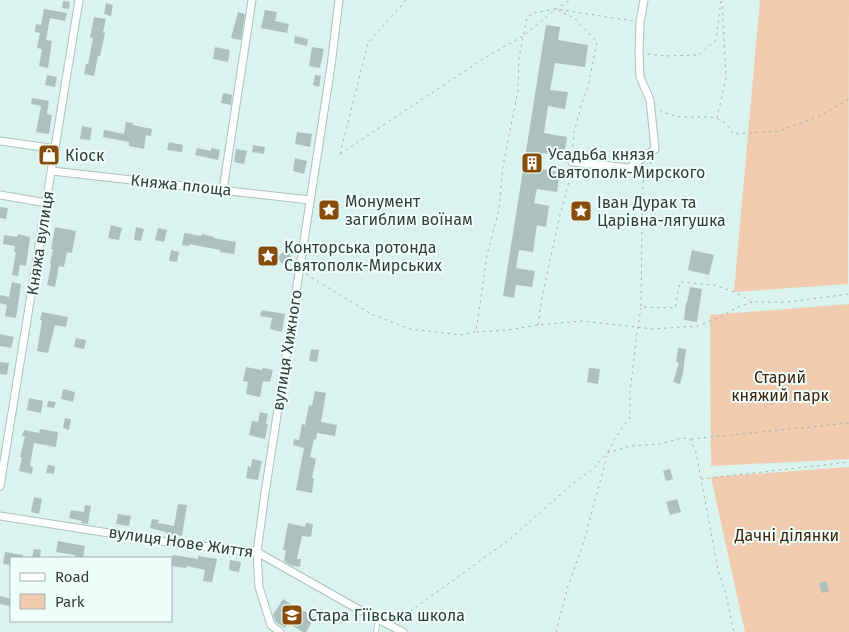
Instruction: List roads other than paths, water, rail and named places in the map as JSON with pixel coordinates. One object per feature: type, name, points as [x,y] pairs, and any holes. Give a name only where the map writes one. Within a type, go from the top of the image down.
[{"type":"street","name":"Княжа вулиця","points":[[0,486],[79,0]]},
{"type":"street","points":[[223,190],[252,0]]},
{"type":"street","name":"вулиця Хижного","points":[[280,632],[271,625],[259,586],[257,552],[331,66],[339,0]]},
{"type":"street","points":[[572,162],[629,168],[655,149],[650,100],[640,77],[640,22],[644,0]]},
{"type":"street","points":[[0,141],[56,149]]},
{"type":"street","name":"Княжа площа","points":[[52,171],[310,200]]},
{"type":"street","points":[[0,195],[46,203]]},
{"type":"street","name":"вулиця Нове Життя","points":[[0,516],[173,543],[257,552],[403,632]]},
{"type":"lane","points":[[376,632],[378,619]]},
{"type":"place","name":"Кіоск","points":[[49,155]]},
{"type":"place","name":"Усадьба князя Святополк-Мирского","points":[[532,163]]},
{"type":"place","name":"Монумент загиблим воїнам","points":[[329,210]]},
{"type":"place","name":"Іван Дурак та Царівна-лягушка","points":[[581,211]]},
{"type":"place","name":"Конторська ротонда Святополк-Мирських","points":[[268,256]]},
{"type":"place","name":"Стара Гіївська школа","points":[[292,615]]},
{"type":"park label","name":"Старий княжий парк","points":[[780,386]]},
{"type":"park label","name":"Дачні ділянки","points":[[787,535]]}]
